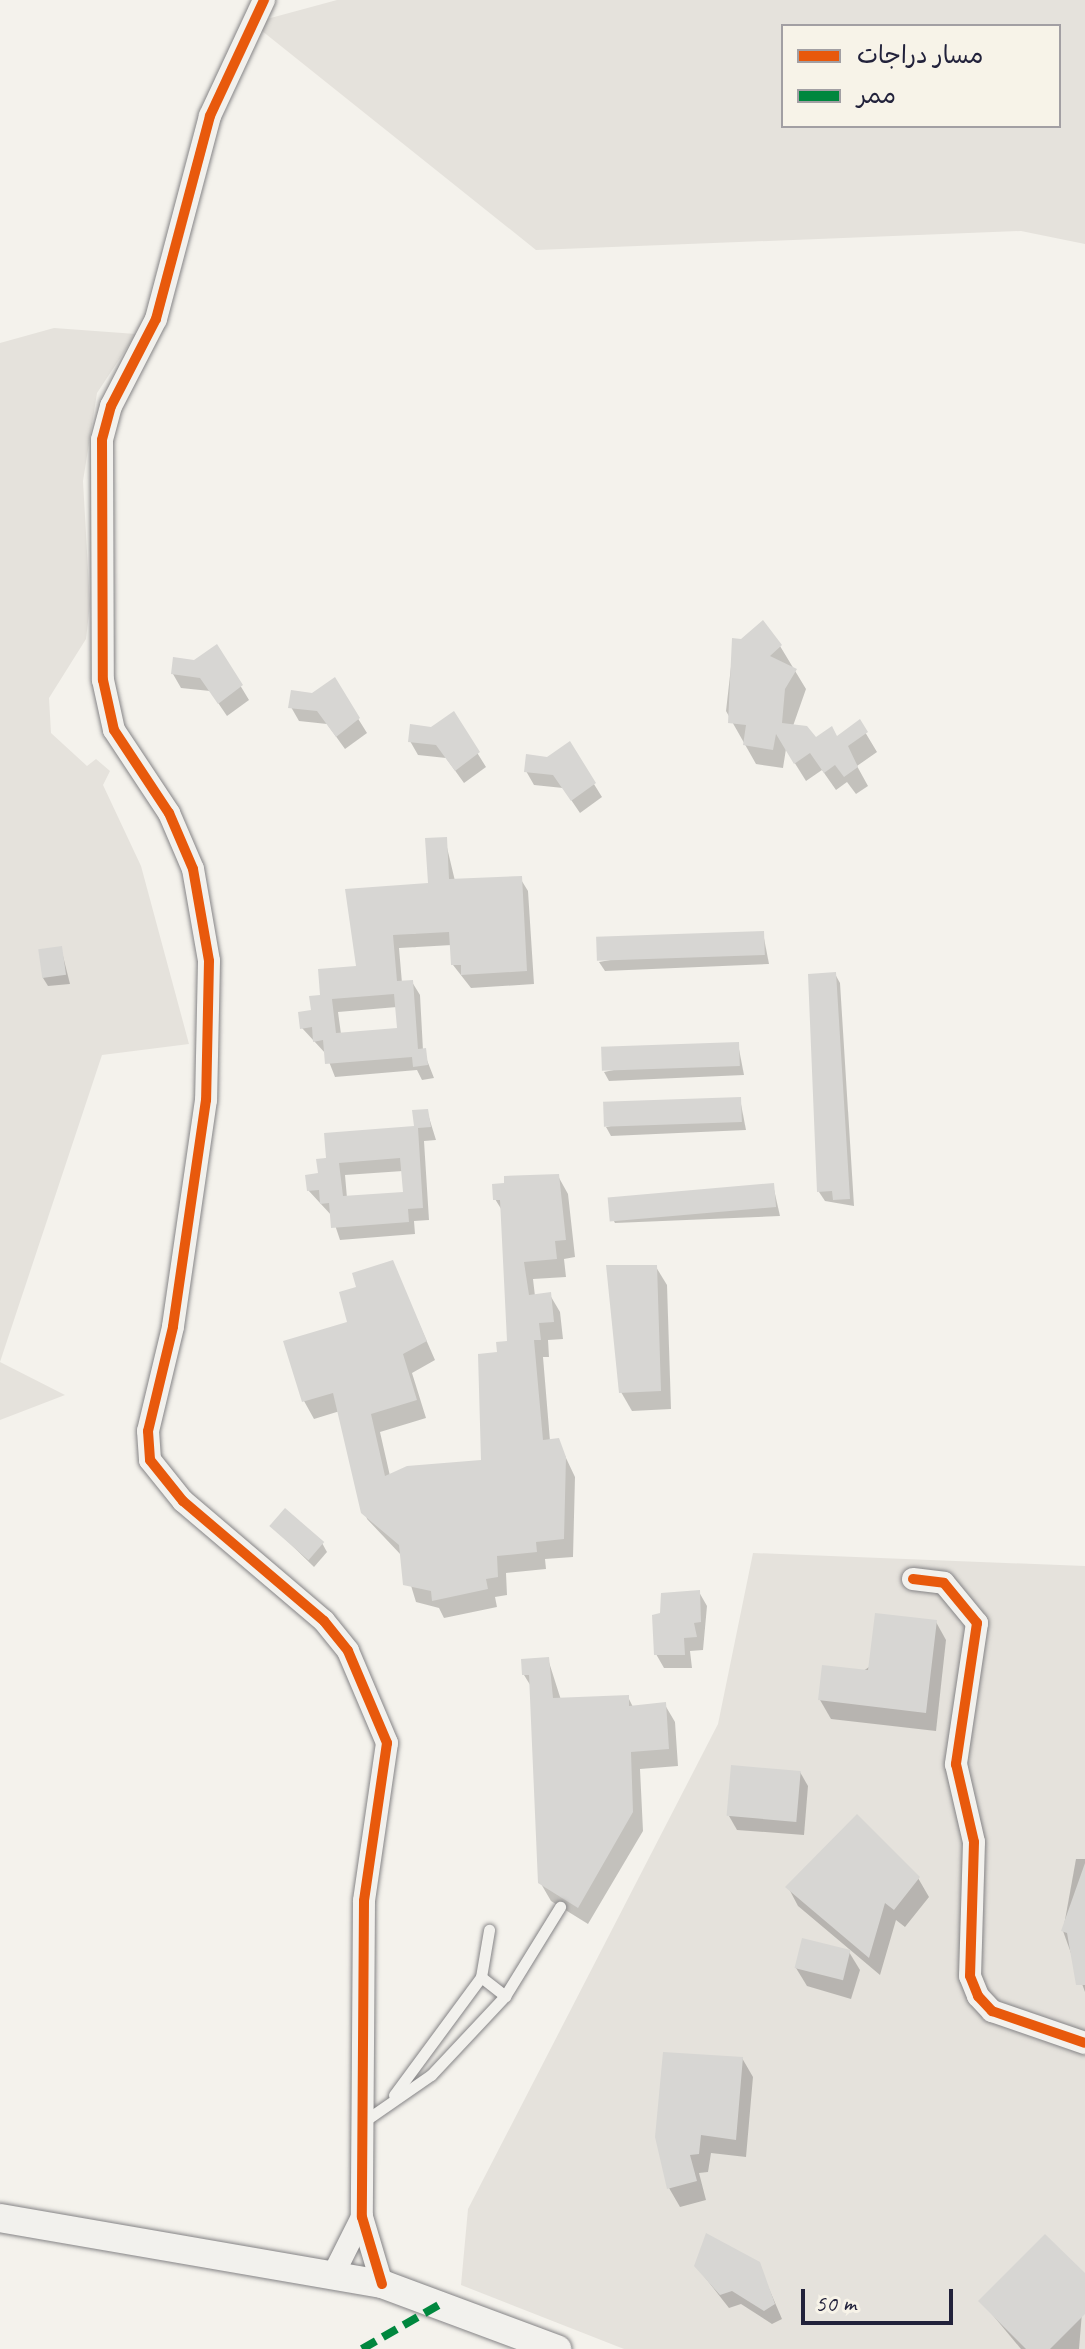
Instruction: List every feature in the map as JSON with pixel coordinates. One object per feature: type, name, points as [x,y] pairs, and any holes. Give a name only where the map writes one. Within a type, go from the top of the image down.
[{"type":"street","points":[[264,0],[210,116],[156,319],[111,406],[102,440],[103,680],[114,730],[169,813],[193,869],[209,961],[206,1100],[180,1285],[148,1431],[150,1460],[183,1501],[324,1621],[348,1651],[387,1743],[366,1870],[362,2123],[362,2217],[382,2284]]},
{"type":"street","points":[[913,1579],[944,1583],[977,1623],[956,1735],[974,1842],[970,1976],[992,2011],[1085,2043]]},
{"type":"street","points":[[333,2275],[362,2217]]},
{"type":"street","points":[[0,2218],[382,2284],[557,2349]]},
{"type":"lane","points":[[362,2123],[393,2097],[431,2075],[505,1996],[560,1907]]},
{"type":"lane","points":[[393,2097],[481,1977],[489,1930]]},
{"type":"lane","points":[[481,1977],[505,1996]]},
{"type":"shaded area","points":[[337,0],[1085,0],[1085,244],[1021,231],[536,250],[252,23]]},
{"type":"shaded area","points":[[54,328],[136,334],[97,393],[83,481],[90,605],[86,639],[49,698],[51,733],[87,766],[96,759],[110,771],[103,785],[141,866],[189,1044],[102,1055],[0,1362],[0,343]]},
{"type":"shaded area","points":[[0,1362],[65,1395],[0,1420]]},
{"type":"shaded area","points":[[753,1553],[1085,1566],[1085,2349],[624,2349],[461,2285],[468,2209],[718,1724]]},
{"type":"building","points":[[763,620],[782,645],[770,656],[797,669],[785,689],[782,723],[807,726],[816,737],[832,726],[837,736],[860,719],[868,732],[848,746],[858,767],[844,777],[835,765],[824,773],[810,753],[794,764],[776,734],[773,750],[743,745],[746,725],[728,723],[732,638],[741,639]]},
{"type":"building","points":[[217,644],[243,685],[218,704],[200,678],[171,674],[173,657],[194,660]]},
{"type":"building","points":[[335,677],[360,718],[336,737],[317,711],[288,708],[291,690],[312,693]]},
{"type":"building","points":[[454,711],[480,752],[455,771],[436,745],[408,742],[410,724],[431,727]]},
{"type":"building","points":[[570,741],[596,783],[571,801],[553,775],[524,772],[526,754],[547,757]]},
{"type":"building","points":[[447,837],[449,879],[522,876],[527,971],[461,975],[461,965],[451,965],[449,932],[393,935],[397,981],[413,980],[418,1049],[426,1048],[428,1065],[413,1067],[412,1057],[325,1064],[323,1040],[313,1042],[312,1027],[300,1029],[298,1012],[311,1010],[309,996],[320,995],[318,969],[356,966],[345,889],[428,883],[425,838]],"holes":[[[394,994],[397,1028],[336,1033],[332,999]]]},
{"type":"building","points":[[764,931],[765,955],[597,961],[596,937]]},
{"type":"building","points":[[62,946],[66,975],[42,978],[38,949]]},
{"type":"building","points":[[836,972],[850,1199],[833,1200],[832,1191],[817,1192],[808,974]]},
{"type":"building","points":[[739,1042],[740,1066],[602,1071],[601,1047]]},
{"type":"building","points":[[741,1097],[742,1122],[604,1127],[603,1102]]},
{"type":"building","points":[[428,1109],[431,1127],[418,1128],[423,1208],[408,1209],[409,1222],[331,1228],[329,1203],[320,1204],[319,1190],[307,1191],[305,1175],[318,1173],[316,1159],[326,1158],[324,1133],[414,1126],[412,1110]],"holes":[[[400,1158],[403,1192],[343,1196],[339,1163]]]},
{"type":"building","points":[[559,1174],[566,1240],[555,1241],[557,1259],[524,1262],[529,1295],[551,1292],[554,1322],[539,1323],[541,1340],[534,1340],[543,1440],[559,1438],[566,1457],[564,1539],[536,1542],[537,1552],[497,1556],[498,1577],[486,1579],[488,1589],[432,1601],[431,1591],[403,1585],[399,1545],[361,1513],[333,1393],[302,1402],[283,1341],[347,1322],[339,1292],[356,1287],[352,1273],[393,1260],[427,1341],[403,1354],[417,1400],[371,1414],[385,1476],[407,1466],[481,1460],[478,1354],[497,1352],[496,1342],[507,1341],[500,1200],[493,1200],[492,1184],[504,1183],[504,1176]]},
{"type":"building","points":[[774,1183],[776,1207],[610,1221],[608,1198]]},
{"type":"building","points":[[606,1265],[657,1265],[661,1391],[619,1393]]},
{"type":"building","points":[[285,1508],[324,1542],[308,1560],[269,1526]]},
{"type":"building","points":[[700,1590],[701,1622],[694,1623],[697,1637],[684,1638],[685,1655],[654,1655],[652,1615],[660,1613],[661,1593]]},
{"type":"building","points":[[875,1613],[937,1620],[926,1713],[818,1700],[822,1665],[868,1670]]},
{"type":"building","points":[[549,1657],[553,1698],[629,1695],[629,1706],[666,1702],[669,1749],[631,1752],[633,1812],[578,1908],[538,1883],[529,1675],[522,1675],[521,1659]]},
{"type":"building","points":[[731,1765],[801,1771],[796,1822],[727,1816]]},
{"type":"building","points":[[857,1814],[920,1877],[894,1910],[885,1903],[869,1958],[785,1887]]},
{"type":"building","points":[[1085,1863],[1085,1985],[1076,1985],[1067,1933],[1061,1931]]},
{"type":"building","points":[[802,1938],[851,1950],[843,1980],[795,1968]]},
{"type":"building","points":[[663,2052],[743,2057],[736,2140],[701,2135],[699,2154],[690,2155],[697,2181],[667,2189],[655,2137]]},
{"type":"building","points":[[706,2233],[760,2262],[775,2304],[764,2311],[732,2291],[720,2295],[694,2266]]},
{"type":"building","points":[[1045,2234],[1085,2273],[1085,2314],[1050,2349],[1026,2349],[978,2301]]},
{"type":"marked path","points":[[362,2349],[444,2302]]},
{"type":"cycle path","points":[[264,0],[210,116],[156,319],[111,406],[102,440],[103,680],[114,730],[169,813],[193,869],[209,961],[206,1100],[173,1327],[148,1431],[150,1460],[183,1501],[324,1621],[348,1651],[387,1743],[364,1901],[362,2217],[382,2284]]},
{"type":"cycle path","points":[[913,1579],[944,1583],[977,1623],[956,1764],[974,1842],[970,1976],[978,1996],[992,2011],[1085,2043]]}]
